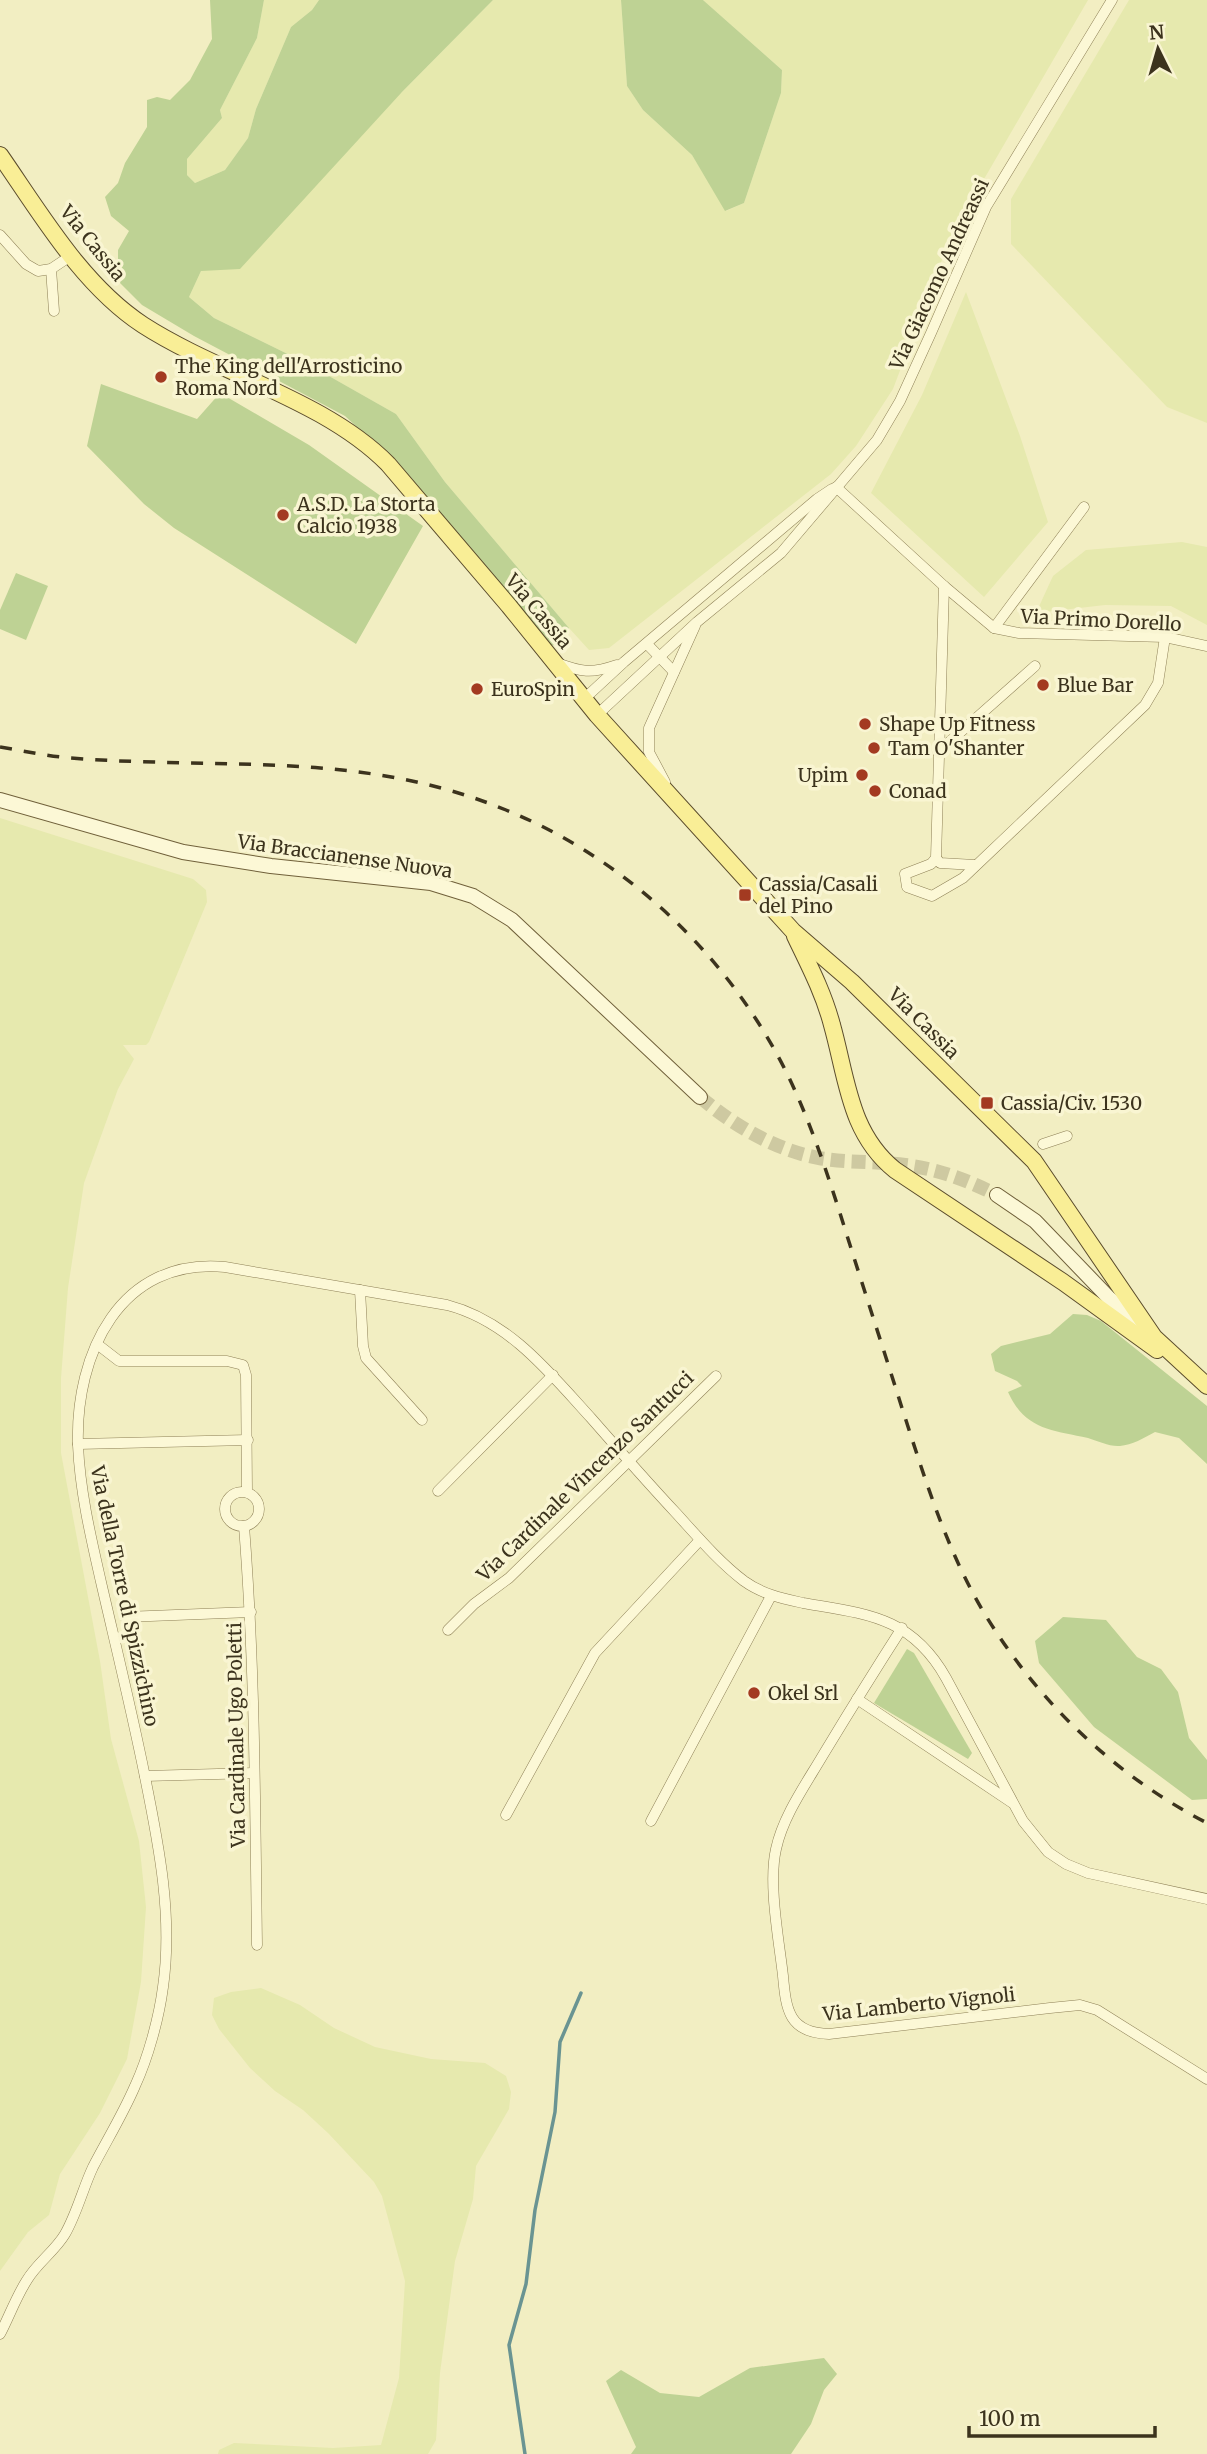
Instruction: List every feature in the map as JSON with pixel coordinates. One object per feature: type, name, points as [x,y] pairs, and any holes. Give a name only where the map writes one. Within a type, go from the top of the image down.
[{"type":"main road","name":"Via Cassia","points":[[0,155],[72,255],[117,305],[143,324],[309,410],[367,445],[416,496],[597,715],[793,931],[852,982],[1034,1161],[1154,1337]]},
{"type":"main road","name":"Via Braccianense Nuova","points":[[0,800],[183,852],[271,866],[431,883],[473,896],[492,905],[520,926],[700,1097]]},
{"type":"main road","points":[[793,931],[827,1007],[854,1115],[877,1154],[895,1170],[1063,1282],[1207,1386]]},
{"type":"main road","points":[[997,1195],[1035,1221],[1109,1298],[1193,1375]]},
{"type":"street","name":"Via Giacomo Andreassi","points":[[597,715],[696,622],[780,553],[886,428],[986,207],[1112,0]]},
{"type":"street","points":[[0,235],[32,268],[44,271],[51,269],[72,255]]},
{"type":"street","points":[[51,269],[54,311]]},
{"type":"street","name":"Via Giacomo Andreassi","points":[[584,699],[817,499],[836,487]]},
{"type":"street","name":"Via Primo Dorello","points":[[836,487],[994,628],[1019,633],[1165,637],[1207,646]]},
{"type":"street","points":[[828,499],[846,496]]},
{"type":"street","name":"Via Primo Dorello","points":[[994,628],[1084,507]]},
{"type":"street","points":[[944,586],[936,858],[931,864],[905,874],[907,887],[932,896],[963,878],[1145,705],[1158,683],[1165,637]]},
{"type":"street","name":"Via Giacomo Andreassi","points":[[680,807],[652,758],[647,741],[651,722],[696,622]]},
{"type":"street","points":[[648,644],[674,672]]},
{"type":"street","name":"Via Giacomo Andreassi","points":[[554,662],[588,672],[624,662]]},
{"type":"street","points":[[939,752],[1035,666]]},
{"type":"street","points":[[936,858],[940,863],[975,865]]},
{"type":"street","points":[[1043,1144],[1067,1136]]},
{"type":"street","name":"Via della Torre di Spizzichino","points":[[0,2334],[27,2280],[65,2235],[92,2170],[136,2085],[163,1988],[168,1925],[159,1850],[91,1538],[78,1444],[85,1376],[97,1344],[113,1314],[131,1293],[156,1277],[187,1267],[225,1267],[447,1305],[480,1316],[507,1334],[553,1375],[700,1540],[742,1579],[771,1596],[860,1613],[902,1628],[923,1645],[937,1662],[1012,1803],[1035,1838],[1048,1852],[1066,1864],[1088,1873],[1207,1899]]},
{"type":"street","points":[[360,1290],[366,1358],[422,1420]]},
{"type":"street","name":"Via Cardinale Ugo Poletti","points":[[97,1344],[119,1361],[227,1361],[243,1365],[246,1374],[247,1492],[256,1500],[259,1511],[254,1521],[244,1526],[251,1612],[257,1945]]},
{"type":"street","points":[[438,1491],[553,1375]]},
{"type":"street","name":"Via Cardinale Vincenzo Santucci","points":[[448,1630],[474,1604],[509,1578],[716,1376]]},
{"type":"street","points":[[78,1444],[248,1440]]},
{"type":"street","points":[[244,1526],[233,1524],[224,1510],[231,1495],[247,1492]]},
{"type":"street","points":[[506,1815],[595,1653],[700,1540]]},
{"type":"street","points":[[651,1821],[771,1596]]},
{"type":"street","points":[[125,1617],[251,1612]]},
{"type":"street","name":"Via Lamberto Vignoli","points":[[902,1628],[794,1806],[776,1850],[774,1881],[785,1996],[789,2012],[798,2025],[819,2033],[841,2033],[1080,2006],[1097,2010],[1119,2022],[1207,2079]]},
{"type":"street","points":[[857,1699],[1012,1803]]},
{"type":"street","points":[[145,1776],[254,1773]]},
{"type":"green space","points":[[210,0],[264,0],[257,38],[220,110],[222,118],[187,159],[187,175],[195,183],[225,170],[248,138],[256,109],[291,27],[312,10],[319,0],[493,0],[402,92],[240,269],[201,271],[189,297],[214,318],[306,363],[396,414],[445,482],[569,628],[560,646],[543,644],[371,440],[345,416],[194,336],[142,305],[118,281],[118,250],[129,231],[111,216],[105,197],[118,183],[125,163],[147,127],[147,100],[157,97],[170,100],[190,80],[212,39]]},
{"type":"green space","points":[[264,0],[319,0],[312,10],[291,27],[256,109],[248,138],[225,170],[195,183],[187,175],[187,159],[222,118],[220,110],[257,38]]},
{"type":"green space","points":[[493,0],[621,0],[627,86],[643,110],[692,155],[726,211],[744,203],[781,93],[782,70],[703,0],[1088,0],[951,236],[893,389],[856,446],[831,474],[609,648],[589,650],[445,482],[396,414],[306,363],[214,318],[189,297],[201,271],[402,92]]},
{"type":"green space","points":[[621,0],[703,0],[782,70],[781,93],[744,203],[725,211],[692,155],[643,110],[627,86]]},
{"type":"green space","points":[[1129,0],[1207,0],[1207,423],[1167,407],[1011,244],[1011,199]]},
{"type":"green space","points":[[966,292],[1020,436],[1048,522],[984,597],[871,493],[922,395]]},
{"type":"green space","name":"A.S.D. La Storta Calcio 1938","points":[[101,384],[197,419],[220,393],[309,445],[423,526],[356,644],[174,528],[144,504],[87,446]]},
{"type":"green space","points":[[1182,542],[1207,547],[1207,625],[1171,606],[1105,605],[1036,613],[1053,576],[1086,550]]},
{"type":"green space","points":[[16,573],[48,586],[26,640],[0,629],[0,610]]},
{"type":"green space","points":[[0,818],[193,879],[206,890],[207,902],[149,1042],[146,1045],[123,1045],[134,1059],[118,1089],[84,1183],[68,1288],[61,1378],[61,1453],[100,1661],[111,1739],[139,1841],[146,1907],[141,1982],[127,2059],[100,2113],[60,2174],[49,2215],[28,2232],[0,2271]]},
{"type":"green space","points":[[1073,1314],[1087,1315],[1101,1321],[1207,1406],[1207,1464],[1179,1438],[1155,1432],[1129,1444],[1112,1446],[1051,1430],[1031,1421],[1023,1414],[1008,1392],[1022,1386],[995,1371],[991,1354],[1001,1346],[1050,1334]]},
{"type":"green space","points":[[1063,1617],[1106,1620],[1137,1657],[1161,1669],[1178,1692],[1189,1738],[1207,1760],[1207,1799],[1192,1800],[1094,1727],[1039,1663],[1035,1641]]},
{"type":"green space","points":[[907,1649],[914,1653],[972,1753],[968,1759],[874,1703]]},
{"type":"green space","points":[[261,1988],[300,2005],[334,2028],[375,2047],[431,2059],[485,2063],[506,2076],[511,2092],[509,2109],[476,2166],[473,2199],[455,2261],[440,2373],[436,2440],[428,2454],[218,2454],[219,2450],[234,2443],[333,2448],[381,2445],[399,2378],[405,2281],[382,2196],[374,2182],[328,2133],[250,2068],[219,2029],[212,2015],[214,1998],[231,1992]]},
{"type":"green space","points":[[824,2358],[837,2374],[824,2390],[811,2424],[791,2454],[631,2454],[636,2447],[606,2381],[621,2370],[660,2393],[699,2397],[750,2368]]},
{"type":"waterway","points":[[525,2454],[509,2345],[526,2284],[535,2210],[555,2112],[560,2042],[581,1993]]},
{"type":"tunnel","points":[[700,1097],[755,1135],[786,1149],[830,1160],[929,1169],[997,1195]]},
{"type":"railway","points":[[0,747],[71,758],[345,770],[398,778],[452,791],[506,810],[552,831],[595,857],[636,887],[674,920],[709,957],[741,997],[792,1084],[831,1184],[938,1515],[972,1592],[986,1616],[1031,1679],[1083,1735],[1142,1783],[1207,1823]]},
{"type":"place","name":"The King dell'Arrosticino Roma Nord","points":[[161,377]]},
{"type":"place","name":"A.S.D. La Storta Calcio 1938","points":[[283,515]]},
{"type":"place","name":"Blue Bar","points":[[1043,685]]},
{"type":"place","name":"EuroSpin","points":[[477,689]]},
{"type":"place","name":"Shape Up Fitness","points":[[865,724]]},
{"type":"place","name":"Tam O'Shanter","points":[[874,748]]},
{"type":"place","name":"Upim","points":[[862,775]]},
{"type":"place","name":"Conad","points":[[875,791]]},
{"type":"place","name":"Cassia/Casali del Pino","points":[[745,895]]},
{"type":"place","name":"Cassia/Civ. 1530","points":[[987,1103]]},
{"type":"place","name":"Okel Srl","points":[[754,1693]]}]
